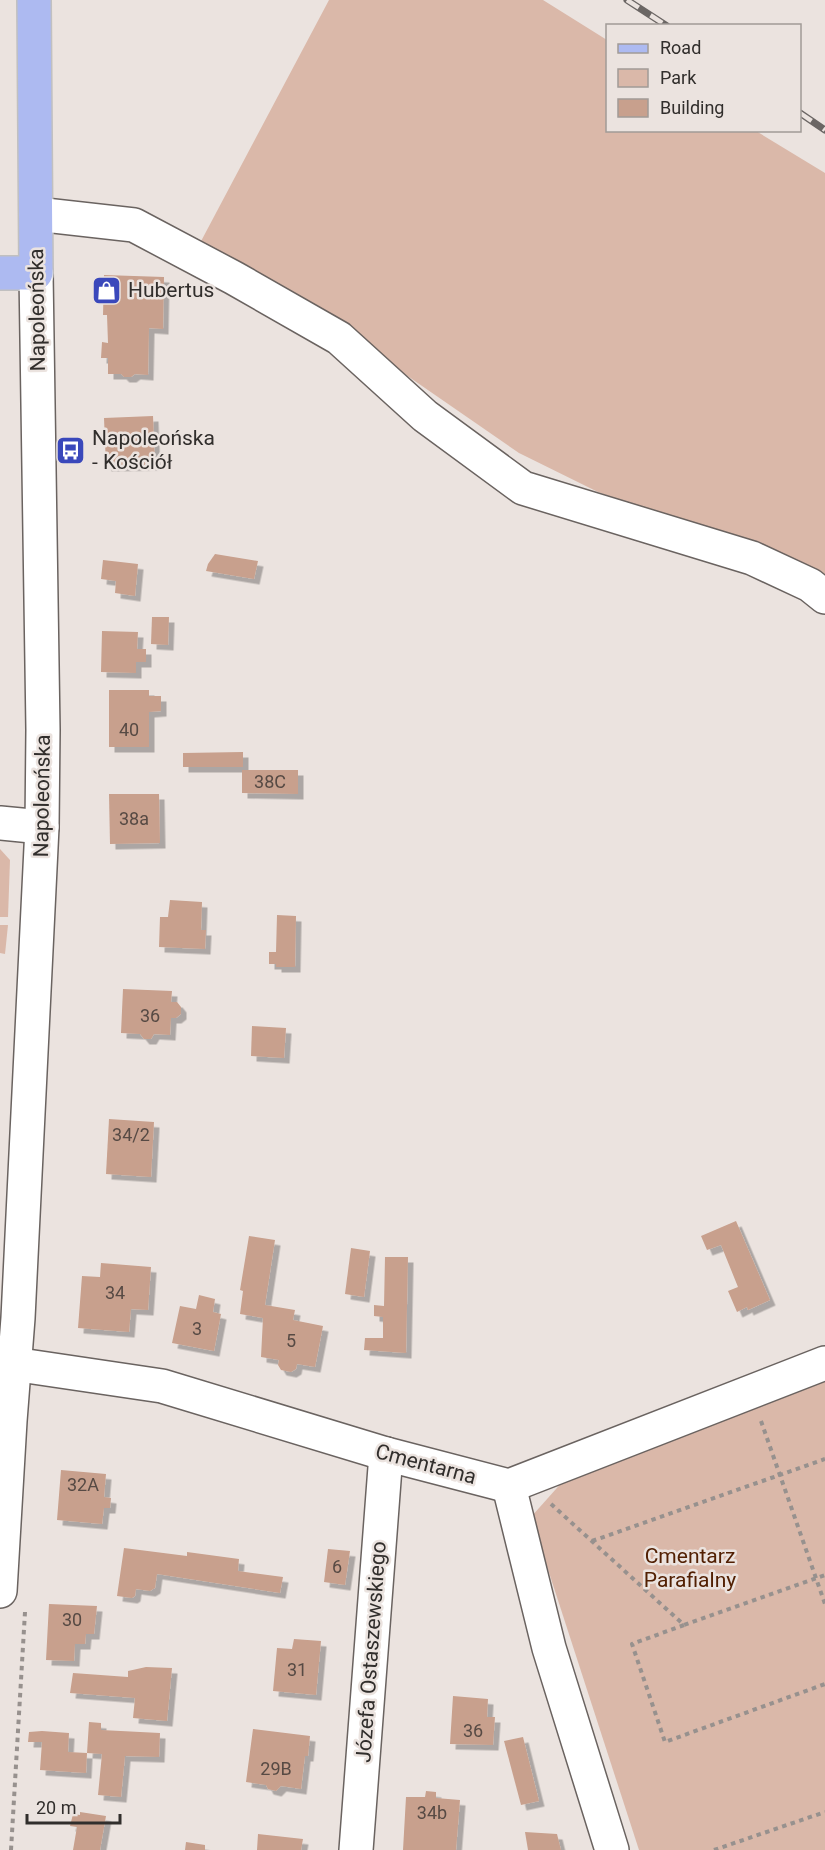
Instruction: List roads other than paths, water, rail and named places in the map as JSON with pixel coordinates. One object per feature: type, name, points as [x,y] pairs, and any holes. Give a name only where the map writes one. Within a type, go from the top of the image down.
[{"type":"main road","name":"Napoleońska","points":[[34,0],[36,273]]},
{"type":"main road","points":[[0,273],[36,273]]},
{"type":"street","points":[[36,214],[134,225],[234,278],[339,338],[425,416],[524,488],[752,558],[810,585],[825,597]]},
{"type":"street","name":"Napoleońska","points":[[13,1599],[7,1363],[42,827],[42,635],[36,273]]},
{"type":"street","points":[[0,823],[42,827]]},
{"type":"street","name":"Cmentarna","points":[[7,1363],[162,1386],[510,1493]]},
{"type":"street","points":[[612,1850],[549,1648],[510,1493],[825,1363]]},
{"type":"street","name":"Józefa Ostaszewskiego","points":[[356,1850],[386,1454]]},
{"type":"railway","points":[[627,0],[664,24]]},
{"type":"railway","points":[[801,114],[825,130]]},
{"type":"place","name":"Hubertus","points":[[107,290]]},
{"type":"place","name":"Napoleońska - Kościół","points":[[71,450]]},
{"type":"park label","name":"Cmentarz Parafialny","points":[[690,1568]]}]
